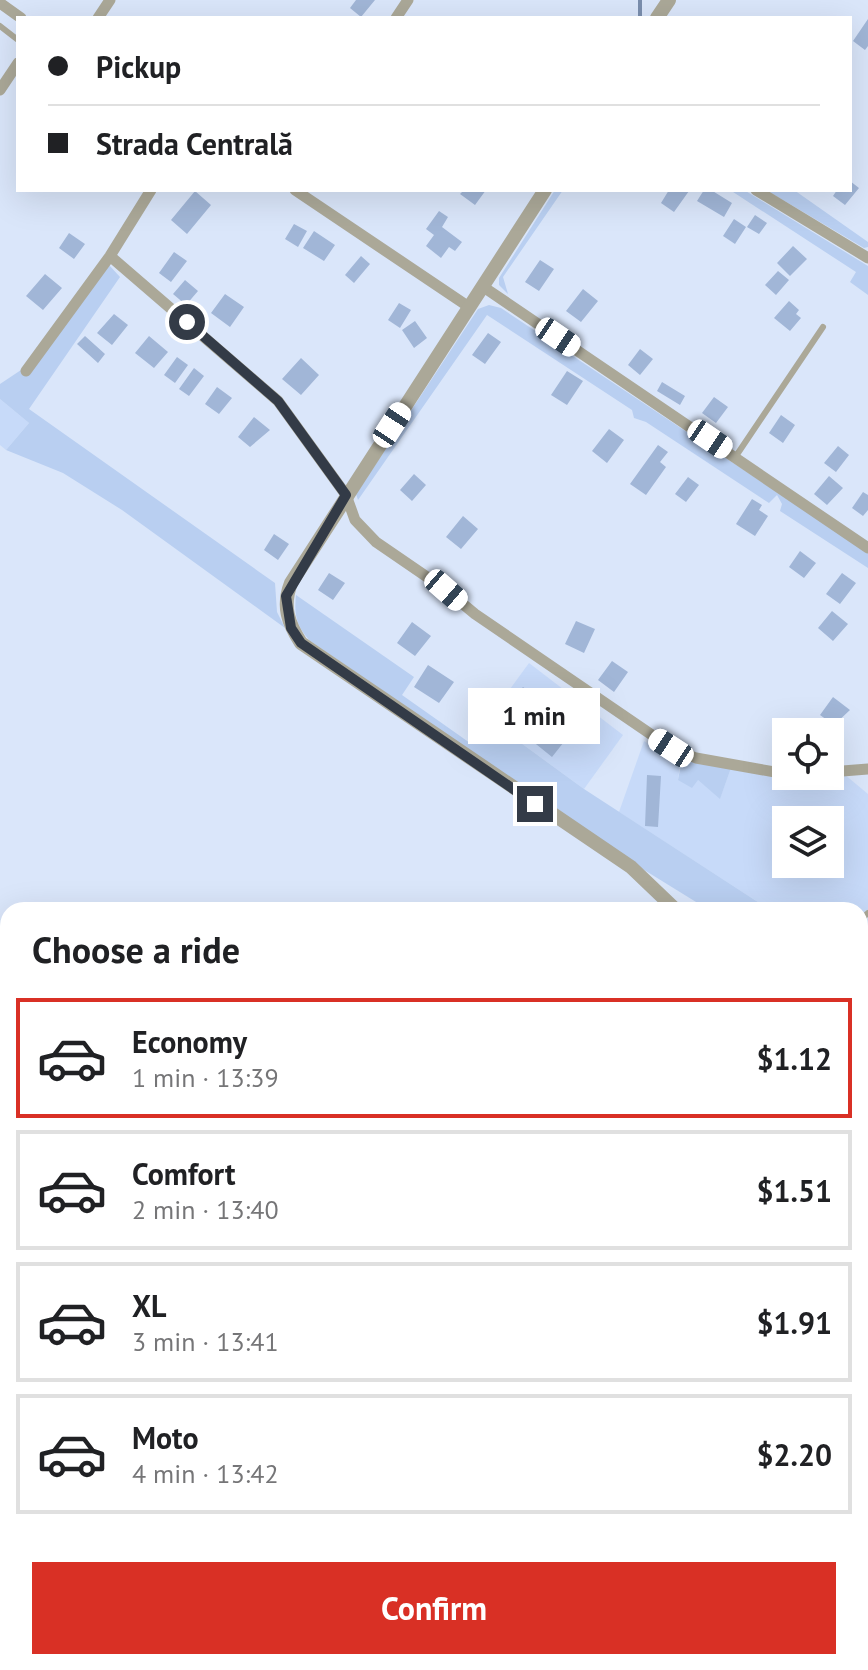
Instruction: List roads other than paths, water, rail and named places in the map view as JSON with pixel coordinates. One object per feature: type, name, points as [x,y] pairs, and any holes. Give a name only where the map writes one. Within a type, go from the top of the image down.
[{"type":"street","points":[[0,3],[18,16]]},
{"type":"street","points":[[0,90],[16,66]]},
{"type":"street","points":[[26,371],[110,256],[150,192]]},
{"type":"street","points":[[298,192],[469,307]]},
{"type":"street","points":[[544,192],[346,495],[286,596],[291,628],[301,643],[631,867],[668,902]]},
{"type":"street","points":[[759,192],[868,258]]},
{"type":"street","points":[[110,256],[278,401],[346,495],[355,520],[376,542],[671,748],[696,758],[772,772]]},
{"type":"street","points":[[482,286],[868,548]]},
{"type":"street","points":[[844,771],[868,769]]},
{"type":"lane","points":[[0,26],[16,38]]},
{"type":"lane","points":[[736,456],[823,327]]},
{"type":"waterway","points":[[640,0],[640,16]]}]
